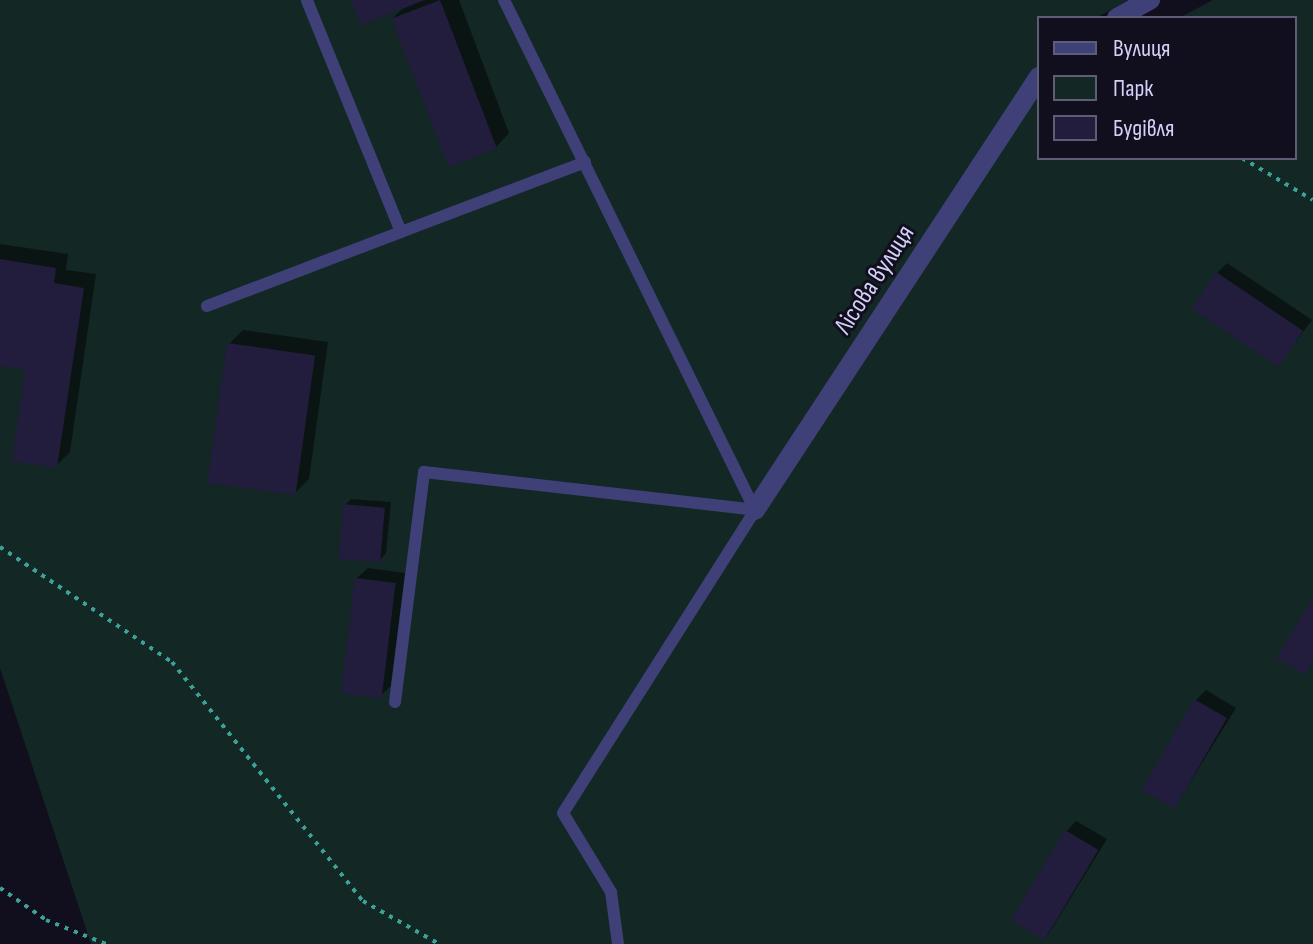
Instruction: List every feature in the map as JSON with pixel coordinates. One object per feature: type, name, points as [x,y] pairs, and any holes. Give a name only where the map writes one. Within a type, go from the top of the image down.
[{"type":"street","points":[[1121,16],[1150,0]]},
{"type":"street","name":"Лісова вулиця","points":[[755,510],[1037,80]]},
{"type":"lane","points":[[307,0],[401,232]]},
{"type":"lane","points":[[504,0],[755,510]]},
{"type":"lane","points":[[207,306],[585,162]]},
{"type":"lane","points":[[395,702],[424,472],[755,510]]},
{"type":"lane","points":[[618,944],[611,892],[563,813],[755,510]]},
{"type":"path","points":[[1245,160],[1313,200]]},
{"type":"path","points":[[0,547],[172,662],[363,901],[439,944]]},
{"type":"path","points":[[0,888],[46,920],[106,944]]},
{"type":"green space","points":[[0,0],[1128,0],[1100,16],[1037,16],[1037,160],[1297,160],[1297,16],[1183,16],[1213,0],[1313,0],[1313,944],[91,944],[0,668]]},
{"type":"building","points":[[351,0],[425,0],[361,25]]},
{"type":"building","points":[[440,0],[497,148],[448,167],[391,19]]},
{"type":"building","points":[[0,259],[56,268],[54,283],[84,288],[57,468],[12,461],[25,370],[0,366]]},
{"type":"building","points":[[1216,272],[1303,331],[1278,367],[1191,308]]},
{"type":"building","points":[[227,343],[315,355],[296,495],[207,483]]},
{"type":"building","points":[[343,504],[385,508],[380,562],[338,559]]},
{"type":"building","points":[[355,578],[396,583],[382,698],[341,693]]},
{"type":"building","points":[[1313,598],[1313,661],[1305,675],[1276,658]]},
{"type":"building","points":[[1194,699],[1227,718],[1174,809],[1142,790]]},
{"type":"building","points":[[1065,830],[1098,850],[1044,940],[1011,920]]}]
